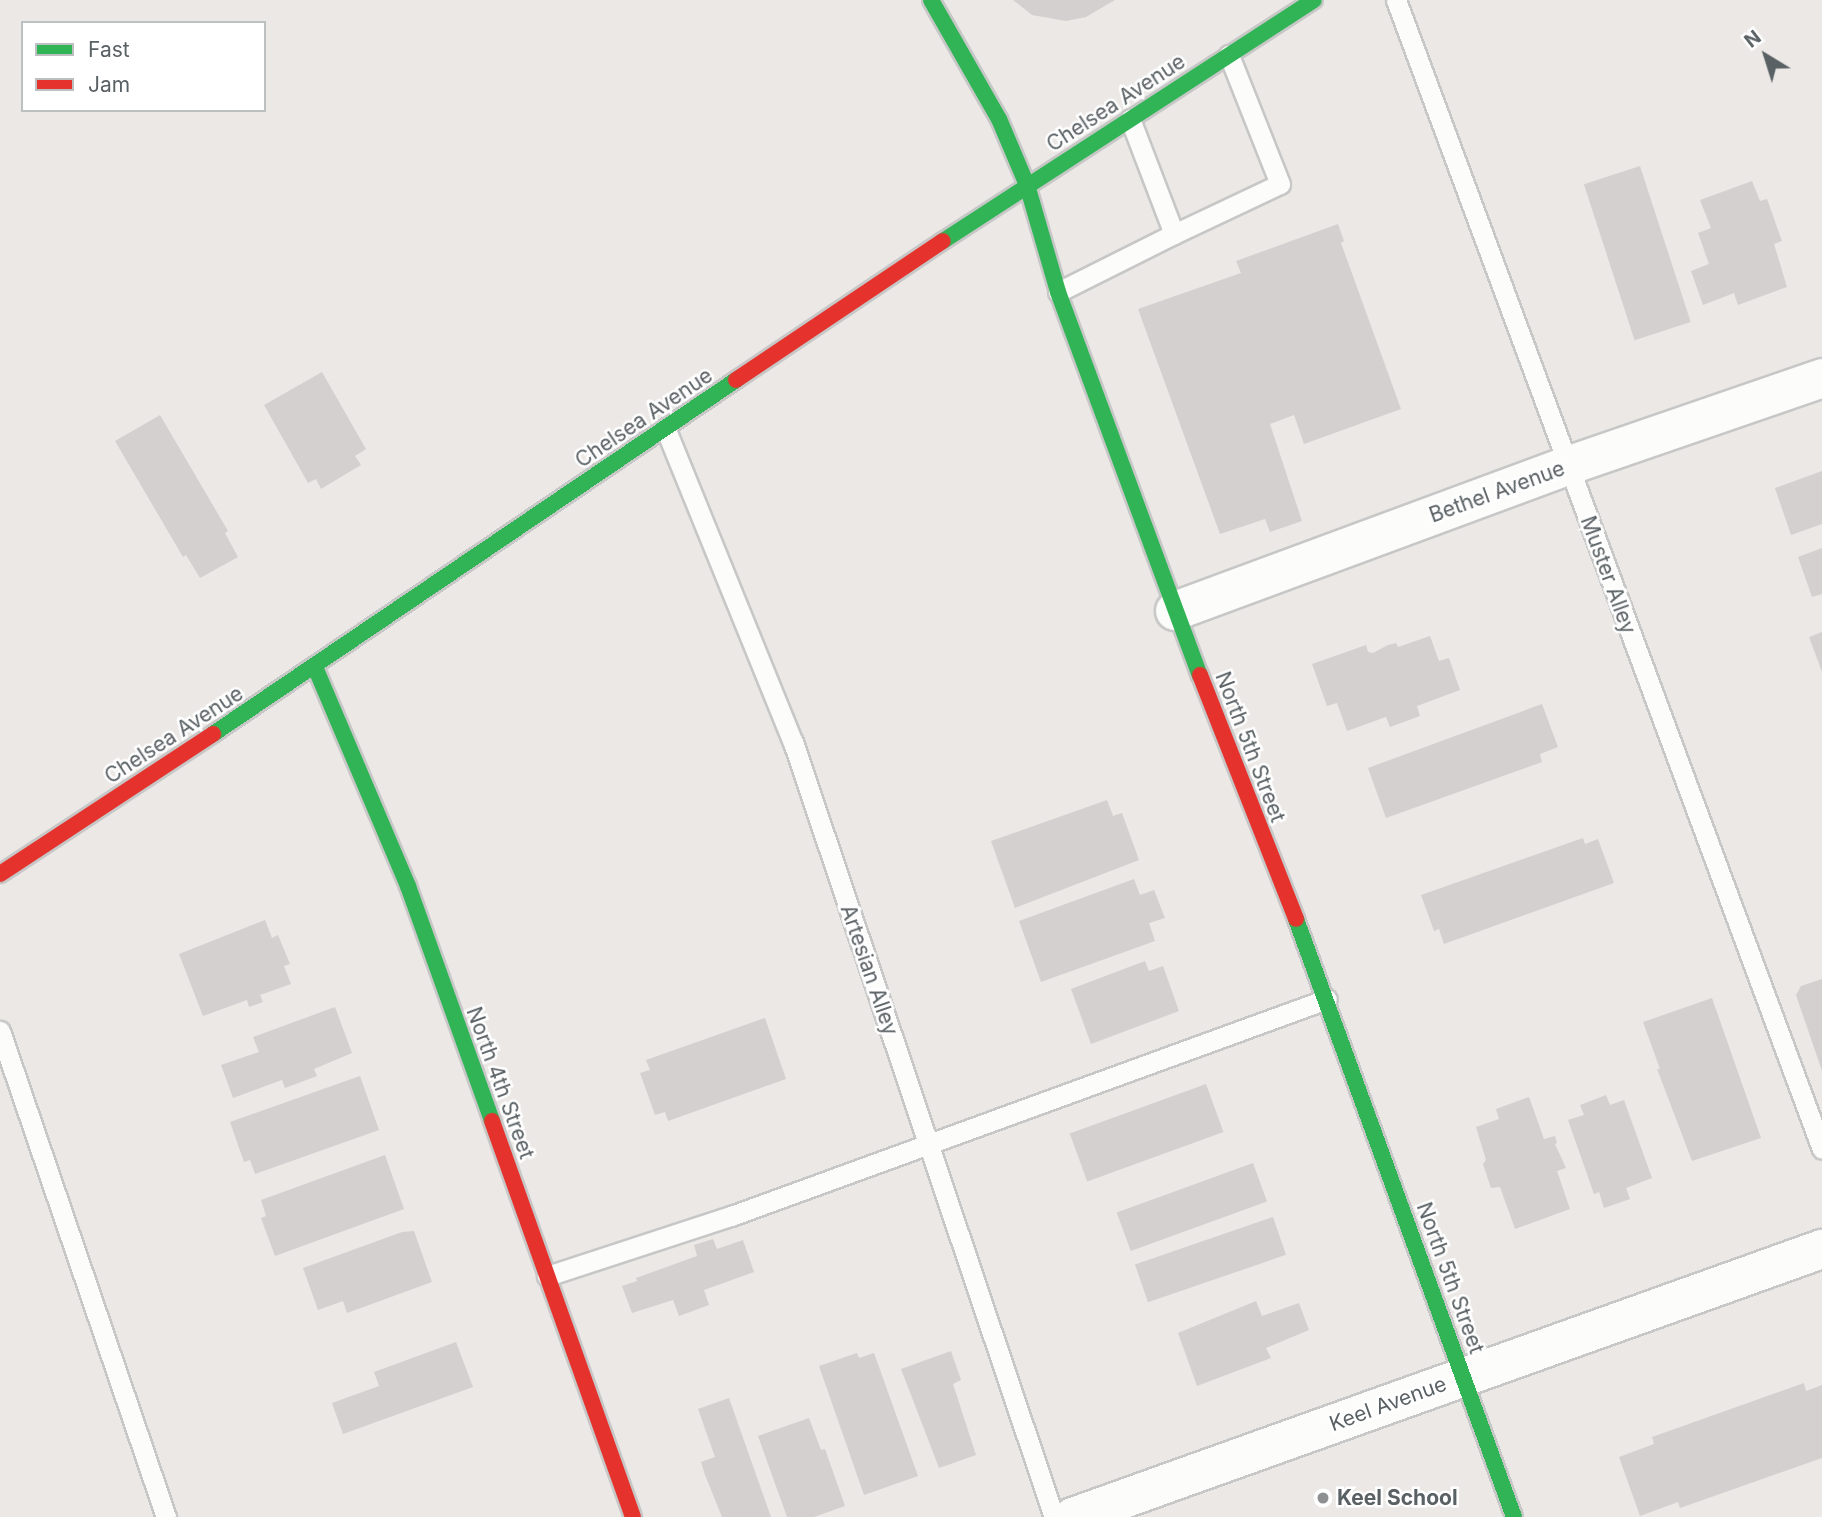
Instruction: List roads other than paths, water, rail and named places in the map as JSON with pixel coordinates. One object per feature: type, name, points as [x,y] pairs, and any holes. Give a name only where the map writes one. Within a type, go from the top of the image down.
[{"type":"street","name":"North 5th Street","points":[[931,0],[999,119],[1027,185],[1058,292],[1175,611],[1327,999],[1514,1517]]},
{"type":"street","name":"Chelsea Avenue","points":[[0,874],[315,667],[1027,185],[1314,0]]},
{"type":"street","name":"Bethel Avenue","points":[[1175,611],[1567,466],[1822,378]]},
{"type":"street","name":"North 4th Street","points":[[315,667],[408,886],[633,1517]]},
{"type":"street","name":"Keel Avenue","points":[[1073,1517],[1822,1249]]},
{"type":"lane","name":"Muster Alley","points":[[1396,0],[1822,1150]]},
{"type":"lane","points":[[1058,292],[1280,184],[1229,55]]},
{"type":"lane","points":[[1130,119],[1174,234]]},
{"type":"lane","name":"Artesian Alley","points":[[666,430],[793,742],[1054,1517]]},
{"type":"lane","points":[[547,1276],[731,1216],[1327,999]]},
{"type":"lane","points":[[0,1031],[166,1517]]},
{"type":"place","name":"Keel School","points":[[1323,1498]]}]
